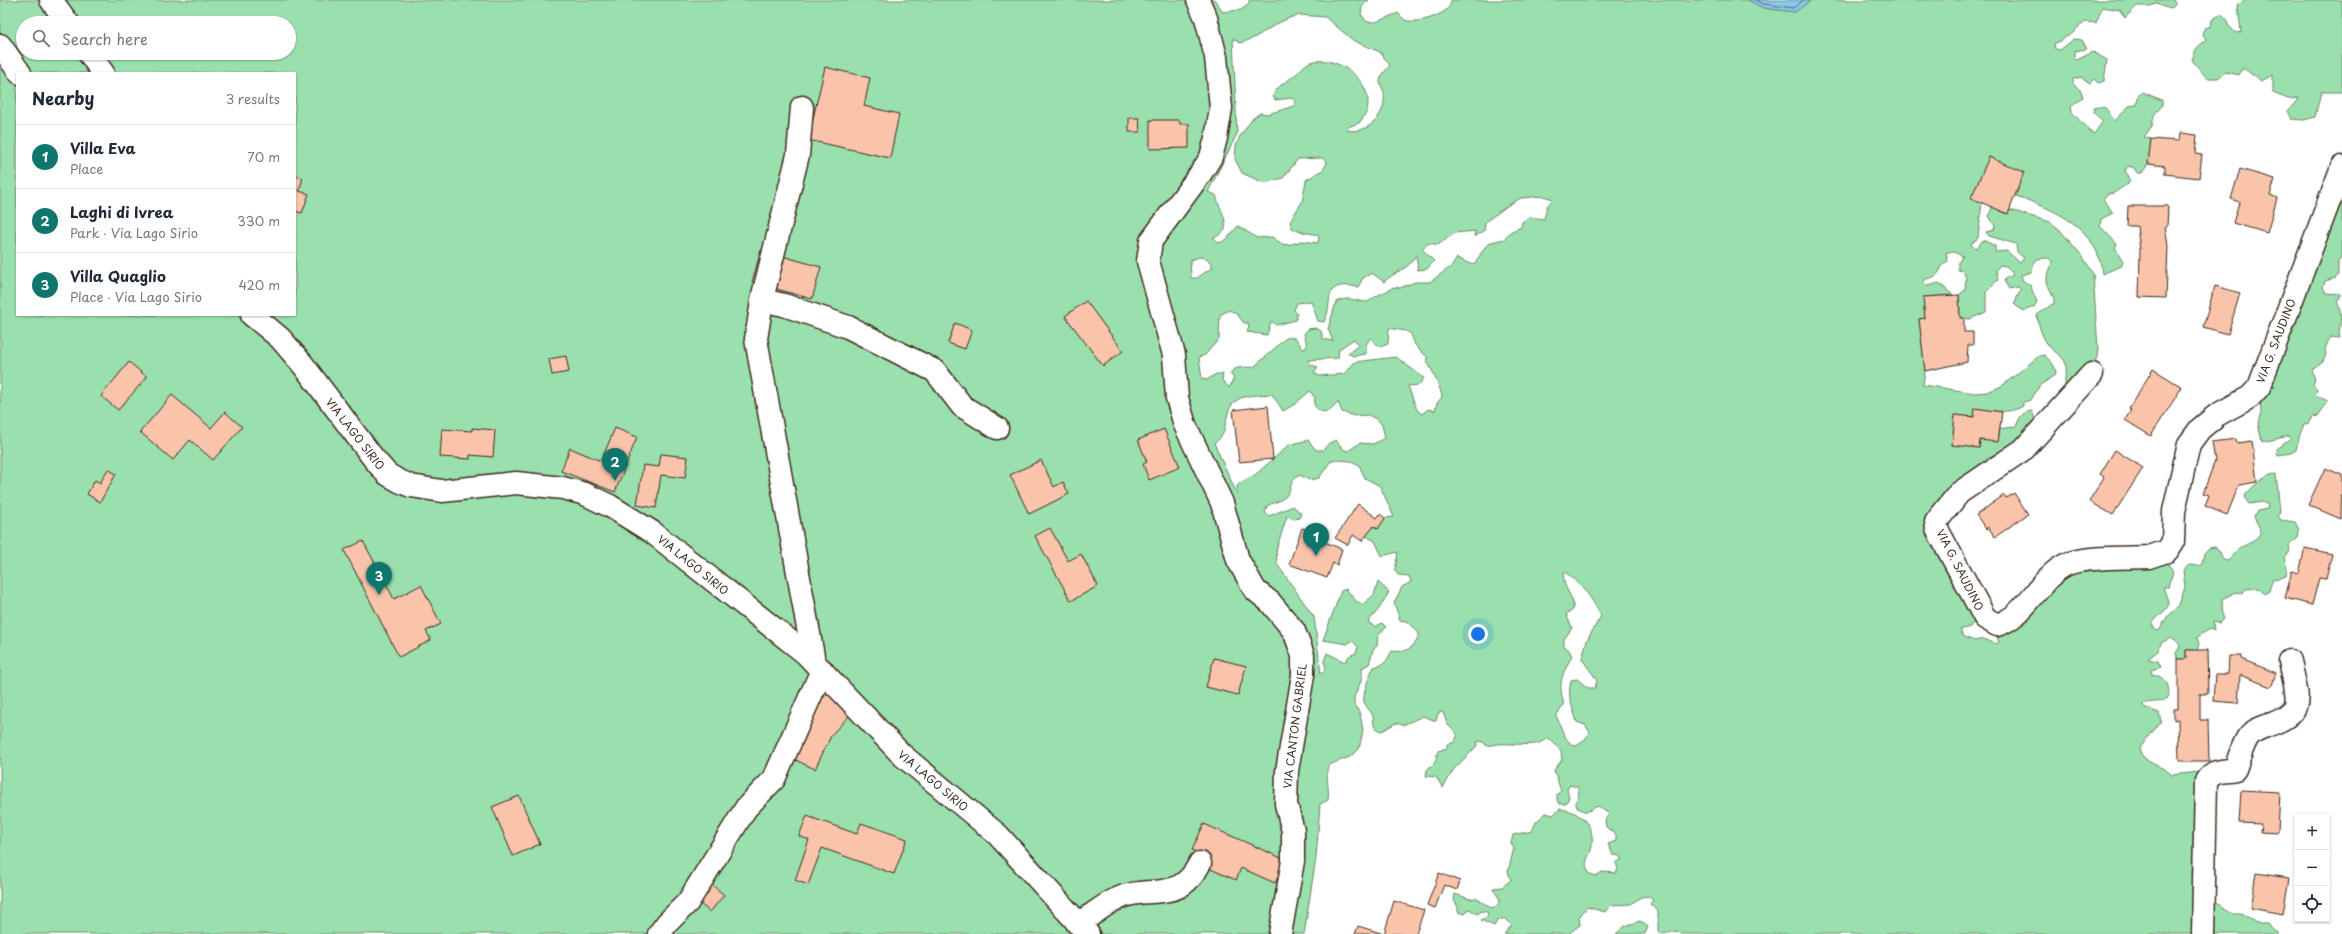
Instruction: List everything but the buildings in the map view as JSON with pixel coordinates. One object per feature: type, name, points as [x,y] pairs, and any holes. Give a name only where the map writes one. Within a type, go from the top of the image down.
[{"type":"street","points":[[51,0],[63,16]]},
{"type":"street","name":"VIA CANTON GABRIEL","points":[[1198,0],[1206,18],[1216,57],[1220,108],[1216,138],[1211,157],[1201,173],[1152,240],[1148,261],[1174,355],[1177,398],[1185,425],[1222,503],[1238,560],[1255,590],[1270,602],[1294,631],[1303,655],[1303,675],[1287,771],[1286,791],[1286,804],[1293,831],[1293,861],[1280,934]]},
{"type":"street","points":[[0,45],[19,72]]},
{"type":"street","points":[[94,60],[102,72]]},
{"type":"street","points":[[660,934],[666,923],[688,902],[746,808],[774,779],[813,660],[756,339],[762,300],[798,155],[802,106]]},
{"type":"street","name":"VIA G. SAUDINO","points":[[2092,374],[2024,450],[1959,493],[1936,522],[1937,529],[1985,618],[1997,625],[2013,617],[2057,570],[2072,562],[2149,557],[2158,555],[2169,548],[2173,542],[2174,511],[2189,444],[2200,429],[2217,414],[2250,397],[2259,387],[2342,167]]},
{"type":"street","points":[[762,300],[784,305],[848,327],[936,371],[962,406],[997,428]]},
{"type":"street","name":"VIA LAGO SIRIO","points":[[253,316],[280,338],[304,366],[387,474],[411,486],[426,490],[442,491],[516,483],[549,485],[585,494],[632,517],[647,528],[813,660],[902,756],[998,835],[1082,929]]},
{"type":"street","points":[[2203,934],[2206,781],[2210,775],[2216,771],[2235,769],[2248,737],[2255,730],[2285,720],[2291,714],[2297,701],[2290,661]]},
{"type":"street","points":[[1082,929],[1087,919],[1117,898],[1130,894],[1168,891],[1182,885],[1193,876],[1200,863]]},
{"type":"green space","points":[[0,0],[1216,0],[1222,12],[1241,10],[1249,4],[1249,0],[1369,0],[1362,7],[1361,14],[1367,22],[1376,22],[1398,13],[1405,20],[1425,20],[1446,10],[1450,5],[1451,0],[1748,0],[1763,8],[1795,12],[1811,0],[2174,0],[2176,3],[2172,8],[2155,4],[2150,6],[2137,6],[2125,18],[2120,10],[2102,7],[2096,23],[2086,22],[2081,24],[2073,33],[2054,44],[2055,49],[2060,50],[2074,39],[2082,40],[2087,49],[2074,51],[2074,59],[2077,60],[2093,52],[2107,60],[2104,81],[2098,83],[2094,79],[2090,83],[2081,77],[2073,79],[2073,84],[2081,91],[2083,97],[2071,107],[2072,112],[2090,132],[2094,134],[2103,121],[2094,113],[2093,108],[2105,108],[2115,121],[2129,106],[2137,105],[2138,96],[2142,92],[2162,100],[2162,105],[2154,115],[2152,126],[2144,137],[2151,139],[2148,164],[2142,173],[2137,173],[2134,168],[2129,166],[2125,170],[2130,182],[2114,193],[2107,194],[2103,199],[2113,213],[2101,219],[2100,226],[2117,244],[2115,248],[2123,261],[2121,266],[2102,274],[2099,258],[2093,244],[2084,232],[2060,214],[2016,196],[2019,188],[2017,187],[1982,202],[1978,238],[1971,244],[1973,247],[1977,248],[1983,240],[1995,246],[1995,252],[2007,251],[2020,263],[2024,258],[2017,252],[2016,244],[1989,236],[1986,232],[1994,230],[1995,226],[1989,216],[1992,207],[2008,214],[2010,210],[2050,222],[2059,229],[2083,257],[2093,274],[2098,349],[2094,364],[2066,389],[2065,361],[2045,340],[2037,315],[2054,303],[2047,281],[2047,276],[2052,261],[2048,258],[2037,259],[2033,265],[2032,272],[2021,275],[2023,281],[2030,285],[2037,302],[2034,307],[2023,311],[2014,304],[2021,289],[2018,287],[2009,289],[2004,281],[2006,277],[2010,277],[2013,274],[2006,266],[2000,265],[1996,270],[1998,280],[1986,292],[1986,312],[1970,319],[1960,318],[1959,295],[1965,290],[1966,278],[1963,271],[1958,270],[1958,263],[1963,256],[1953,252],[1946,252],[1948,261],[1942,265],[1937,275],[1926,279],[1923,283],[1928,286],[1939,283],[1953,295],[1923,297],[1925,318],[1919,319],[1925,371],[1923,385],[1975,393],[1987,392],[2002,386],[2039,356],[2044,355],[2053,364],[2056,375],[2040,385],[2031,400],[2023,402],[2023,406],[2017,409],[1999,411],[1975,409],[1974,417],[1955,415],[1952,445],[1979,448],[1980,440],[1998,441],[2000,429],[2016,426],[2021,416],[2025,413],[2032,411],[2036,422],[2024,440],[1932,514],[1983,629],[1973,623],[1970,627],[1960,630],[1963,636],[1974,641],[1984,639],[1996,644],[1999,642],[1997,636],[2060,573],[2166,561],[2173,571],[2169,587],[2163,587],[2169,604],[2152,624],[2155,630],[2159,631],[2167,617],[2178,608],[2185,587],[2183,570],[2189,565],[2199,566],[2202,564],[2204,553],[2209,548],[2215,547],[2219,550],[2223,560],[2228,561],[2240,548],[2257,539],[2261,531],[2254,517],[2257,511],[2267,509],[2268,505],[2262,502],[2249,504],[2244,497],[2254,486],[2267,476],[2276,474],[2280,511],[2278,516],[2281,520],[2295,522],[2299,530],[2298,538],[2289,545],[2290,551],[2284,557],[2287,568],[2286,576],[2278,579],[2273,578],[2269,591],[2265,594],[2258,588],[2246,589],[2242,593],[2236,592],[2222,599],[2223,619],[2219,623],[2213,622],[2214,631],[2210,629],[2197,637],[2199,645],[2197,650],[2186,650],[2186,659],[2178,659],[2176,653],[2181,645],[2171,638],[2161,643],[2159,650],[2148,659],[2158,661],[2161,667],[2151,670],[2152,674],[2165,681],[2169,696],[2159,702],[2149,702],[2142,705],[2159,713],[2161,721],[2139,749],[2145,758],[2168,771],[2172,775],[2199,772],[2213,901],[2234,913],[2241,913],[2256,923],[2268,923],[2279,934],[1681,934],[1677,931],[1663,934],[1658,931],[1658,911],[1650,904],[1653,900],[1648,896],[1641,897],[1631,904],[1611,905],[1605,912],[1587,907],[1579,917],[1580,925],[1568,934],[1504,934],[1512,925],[1505,918],[1497,921],[1494,926],[1481,920],[1488,916],[1487,912],[1481,911],[1478,914],[1469,909],[1465,914],[1458,912],[1458,907],[1454,900],[1455,894],[1470,899],[1476,898],[1491,908],[1497,906],[1500,900],[1493,888],[1502,887],[1511,880],[1508,872],[1514,848],[1511,843],[1513,835],[1532,831],[1536,822],[1546,813],[1553,815],[1560,809],[1567,810],[1579,816],[1588,825],[1591,831],[1592,845],[1586,866],[1590,874],[1596,876],[1602,872],[1616,873],[1618,869],[1616,863],[1621,860],[1620,856],[1613,855],[1608,844],[1616,841],[1616,835],[1606,827],[1605,820],[1609,814],[1598,806],[1586,812],[1578,808],[1575,802],[1579,796],[1578,787],[1570,785],[1567,789],[1569,797],[1566,804],[1560,804],[1557,800],[1557,794],[1561,791],[1554,770],[1562,760],[1561,751],[1550,739],[1537,744],[1499,744],[1487,746],[1483,742],[1478,741],[1476,747],[1454,769],[1443,788],[1436,777],[1426,776],[1427,770],[1435,762],[1438,751],[1447,748],[1447,744],[1453,743],[1458,735],[1447,724],[1443,712],[1438,713],[1436,721],[1423,716],[1403,725],[1396,723],[1382,731],[1375,728],[1373,716],[1364,702],[1364,695],[1372,670],[1374,667],[1386,662],[1392,651],[1402,651],[1410,648],[1416,642],[1419,633],[1406,621],[1400,620],[1394,603],[1402,587],[1411,582],[1409,576],[1398,575],[1395,570],[1398,552],[1382,556],[1375,541],[1366,536],[1374,526],[1378,528],[1385,518],[1394,517],[1380,486],[1365,478],[1359,465],[1351,461],[1336,460],[1330,462],[1319,478],[1309,480],[1300,475],[1292,482],[1286,496],[1267,506],[1265,513],[1269,516],[1293,506],[1301,513],[1299,518],[1294,519],[1287,516],[1276,550],[1277,564],[1314,617],[1321,674],[1326,668],[1324,661],[1327,653],[1345,662],[1349,656],[1356,653],[1358,647],[1352,640],[1348,644],[1323,640],[1341,591],[1346,589],[1357,602],[1363,604],[1374,595],[1378,582],[1389,592],[1379,609],[1368,622],[1375,627],[1382,623],[1386,627],[1378,636],[1377,646],[1373,650],[1369,664],[1362,668],[1362,679],[1354,697],[1354,703],[1360,714],[1363,730],[1359,749],[1350,757],[1328,765],[1328,800],[1320,804],[1316,858],[1304,934],[0,934]],"holes":[[[1300,15],[1325,17],[1354,41],[1380,52],[1390,65],[1380,80],[1384,93],[1382,109],[1379,116],[1368,126],[1354,131],[1346,130],[1350,126],[1359,123],[1367,110],[1368,100],[1360,80],[1352,72],[1332,62],[1311,62],[1304,66],[1280,86],[1273,96],[1275,100],[1291,98],[1295,100],[1294,106],[1268,114],[1260,113],[1253,118],[1240,136],[1236,146],[1235,159],[1242,173],[1262,182],[1268,182],[1283,178],[1298,159],[1323,158],[1327,163],[1323,170],[1306,180],[1302,202],[1290,221],[1292,228],[1298,231],[1319,235],[1318,243],[1302,241],[1288,245],[1282,244],[1272,237],[1257,238],[1238,226],[1226,240],[1219,243],[1213,237],[1218,236],[1225,230],[1225,221],[1216,195],[1208,192],[1237,134],[1233,38],[1240,43],[1248,41],[1291,17]],[[1543,196],[1553,199],[1547,206],[1544,219],[1529,217],[1522,222],[1521,227],[1510,232],[1504,239],[1491,242],[1485,247],[1475,263],[1470,264],[1457,258],[1452,266],[1430,282],[1415,282],[1400,288],[1393,287],[1368,302],[1349,299],[1336,302],[1328,329],[1333,341],[1323,339],[1321,331],[1315,328],[1308,329],[1304,334],[1307,344],[1306,348],[1302,349],[1298,341],[1294,338],[1286,338],[1254,367],[1237,368],[1232,371],[1230,374],[1234,378],[1229,388],[1222,380],[1223,374],[1216,374],[1207,380],[1202,379],[1199,357],[1205,355],[1219,339],[1220,315],[1229,310],[1236,313],[1244,323],[1248,323],[1249,327],[1247,332],[1267,335],[1271,321],[1276,325],[1296,320],[1297,314],[1294,310],[1297,303],[1311,301],[1318,321],[1324,322],[1327,314],[1330,294],[1333,290],[1338,287],[1346,286],[1358,287],[1363,278],[1372,273],[1384,282],[1410,264],[1416,255],[1418,270],[1427,269],[1434,261],[1422,249],[1429,243],[1438,245],[1455,233],[1475,231],[1474,237],[1484,231],[1485,222],[1521,198]],[[1200,257],[1208,259],[1213,267],[1197,278],[1191,278],[1190,260]],[[1389,328],[1406,331],[1411,334],[1415,345],[1428,358],[1427,362],[1434,374],[1442,397],[1437,403],[1435,411],[1428,409],[1422,414],[1417,410],[1408,386],[1419,385],[1424,378],[1396,357],[1355,362],[1344,374],[1319,376],[1314,372],[1318,367],[1311,365],[1308,360],[1338,358],[1339,349],[1354,339],[1359,345],[1348,353],[1353,356],[1366,354],[1366,345],[1370,338],[1380,347],[1388,344]],[[1310,391],[1315,398],[1314,405],[1320,411],[1323,412],[1329,410],[1338,402],[1342,412],[1354,416],[1368,415],[1378,420],[1382,425],[1385,438],[1373,444],[1360,443],[1348,451],[1343,449],[1336,440],[1329,443],[1323,450],[1316,450],[1308,440],[1289,445],[1255,475],[1241,482],[1237,486],[1237,494],[1214,443],[1223,434],[1227,416],[1232,405],[1241,398],[1272,394],[1283,411],[1295,404]],[[1564,572],[1581,585],[1601,616],[1587,640],[1582,659],[1597,680],[1595,688],[1588,688],[1577,679],[1571,680],[1570,697],[1577,722],[1585,725],[1590,732],[1584,741],[1576,746],[1569,742],[1566,738],[1556,716],[1564,705],[1561,685],[1563,674],[1572,656],[1569,650],[1564,646],[1564,639],[1572,628],[1566,614],[1573,610],[1572,600],[1564,583]]]},
{"type":"green space","points":[[2244,0],[2342,0],[2342,92],[2321,92],[2315,117],[2304,120],[2292,119],[2288,111],[2299,98],[2288,99],[2273,93],[2273,75],[2261,81],[2243,68],[2239,75],[2226,72],[2218,78],[2207,78],[2192,60],[2196,49],[2206,39],[2202,33],[2205,28],[2211,26],[2212,20],[2221,14],[2227,19],[2228,25],[2236,33],[2241,32],[2238,6]]},
{"type":"green space","points":[[2342,177],[2342,257],[2338,260],[2338,274],[2336,278],[2325,281],[2323,287],[2326,293],[2340,294],[2340,299],[2337,301],[2341,320],[2339,332],[2340,338],[2330,337],[2325,349],[2326,354],[2323,361],[2312,369],[2315,380],[2313,384],[2317,389],[2315,395],[2328,401],[2318,416],[2313,417],[2309,424],[2304,425],[2300,433],[2296,450],[2291,453],[2278,455],[2277,449],[2291,439],[2289,436],[2262,442],[2258,423],[2261,413],[2260,400],[2274,386],[2269,374]]},
{"type":"green space","points":[[1640,921],[1648,927],[1645,934],[1616,934],[1625,926]]},
{"type":"water","points":[[1748,0],[1811,0],[1795,12],[1763,8]]},
{"type":"place","name":"Laghi di Ivrea","points":[[615,481]]},
{"type":"place","name":"Villa Eva","points":[[1316,556]]},
{"type":"place","name":"Villa Quaglio","points":[[379,595]]}]
